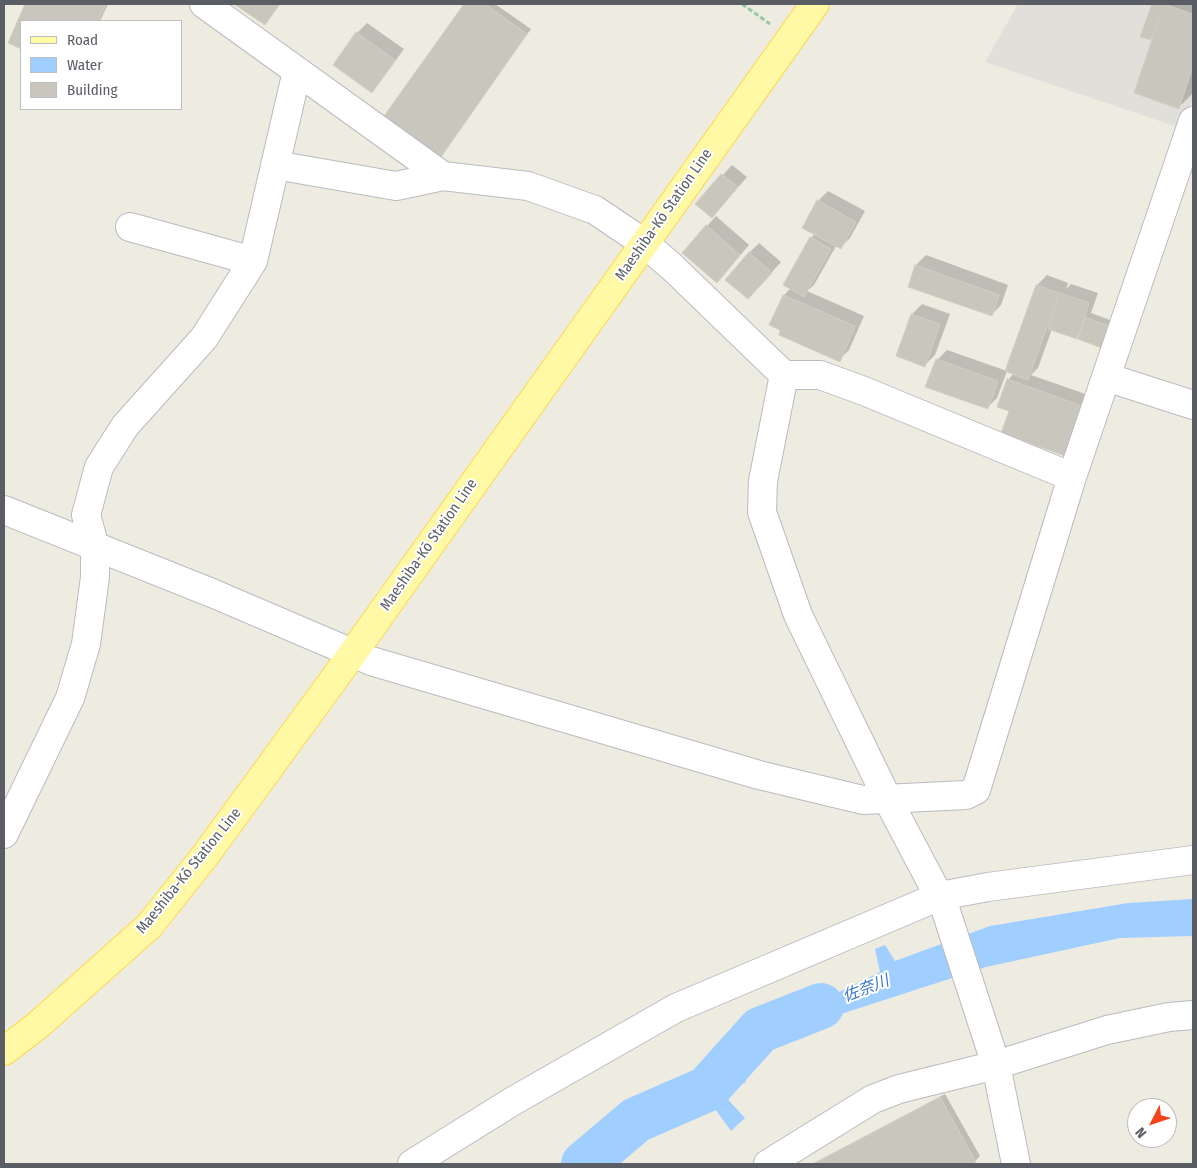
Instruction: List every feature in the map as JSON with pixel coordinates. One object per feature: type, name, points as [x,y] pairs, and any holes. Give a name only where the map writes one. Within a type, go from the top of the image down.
[{"type":"main road","name":"Maeshiba-Kō Station Line","points":[[4,1051],[38,1025],[149,926],[204,858],[353,653],[814,4]]},
{"type":"street","points":[[204,4],[443,176]]},
{"type":"street","points":[[4,834],[70,698],[86,644],[94,576],[95,547],[86,515],[99,467],[125,426],[204,338],[253,261],[297,71]]},
{"type":"street","points":[[4,510],[212,593],[370,661],[760,775],[862,800],[966,795],[976,790],[1072,477],[1193,122]]},
{"type":"street","points":[[275,165],[396,186],[443,176],[528,186],[595,210],[644,243],[784,375],[820,375],[864,390],[1072,477]]},
{"type":"street","points":[[130,227],[253,261]]},
{"type":"street","points":[[784,375],[763,481],[762,512],[798,615],[887,798],[943,902],[993,1057],[1016,1164]]},
{"type":"street","points":[[1106,377],[1193,405]]},
{"type":"street","points":[[412,1164],[513,1102],[676,1008],[943,902],[988,887],[1193,860]]},
{"type":"street","points":[[768,1164],[873,1099],[899,1089],[993,1057],[1107,1030],[1169,1017],[1193,1015]]},
{"type":"path","points":[[742,4],[790,38]]},
{"type":"shaded area","points":[[1018,4],[1193,4],[1193,97],[1183,129],[985,62]]},
{"type":"water","points":[[1193,899],[1193,936],[1120,938],[986,967],[838,1015],[767,1031],[739,1056],[746,1082],[723,1094],[745,1118],[731,1131],[694,1080],[715,1065],[709,1056],[880,972],[875,949],[885,945],[895,961],[990,926],[1128,903]]},
{"type":"building","points":[[25,4],[106,4],[98,20],[20,20],[20,49],[8,43]]},
{"type":"building","points":[[234,4],[280,4],[265,25]]},
{"type":"building","points":[[464,4],[485,4],[527,34],[441,157],[384,116]]},
{"type":"building","points":[[1152,4],[1162,5],[1151,40],[1140,37]]},
{"type":"building","points":[[1164,4],[1193,14],[1193,66],[1179,109],[1134,93]]},
{"type":"building","points":[[356,32],[395,60],[372,93],[333,65]]},
{"type":"building","points":[[721,174],[738,187],[712,218],[695,204]]},
{"type":"building","points":[[817,200],[856,222],[841,249],[802,228]]},
{"type":"building","points":[[706,225],[740,255],[717,283],[682,253]]},
{"type":"building","points":[[810,237],[831,249],[804,297],[783,285]]},
{"type":"building","points":[[749,252],[772,273],[748,299],[725,280]]},
{"type":"building","points":[[915,265],[999,295],[992,316],[908,287]]},
{"type":"building","points":[[1036,285],[1059,293],[1028,380],[1005,371]]},
{"type":"building","points":[[1060,293],[1089,303],[1077,339],[1048,329]]},
{"type":"building","points":[[783,295],[855,326],[840,362],[779,335],[780,330],[769,325]]},
{"type":"building","points":[[911,314],[940,324],[925,367],[896,356]]},
{"type":"building","points":[[1085,317],[1114,328],[1107,350],[1078,339]]},
{"type":"building","points":[[936,359],[998,381],[988,409],[925,387]]},
{"type":"building","points":[[1007,379],[1082,406],[1065,456],[1001,433],[1009,411],[997,407]]},
{"type":"building","points":[[940,1097],[976,1162],[971,1164],[814,1164]]},
{"type":"waterway","name":"佐奈川","points":[[584,1164],[636,1120],[707,1089],[760,1030],[821,1006]]}]
